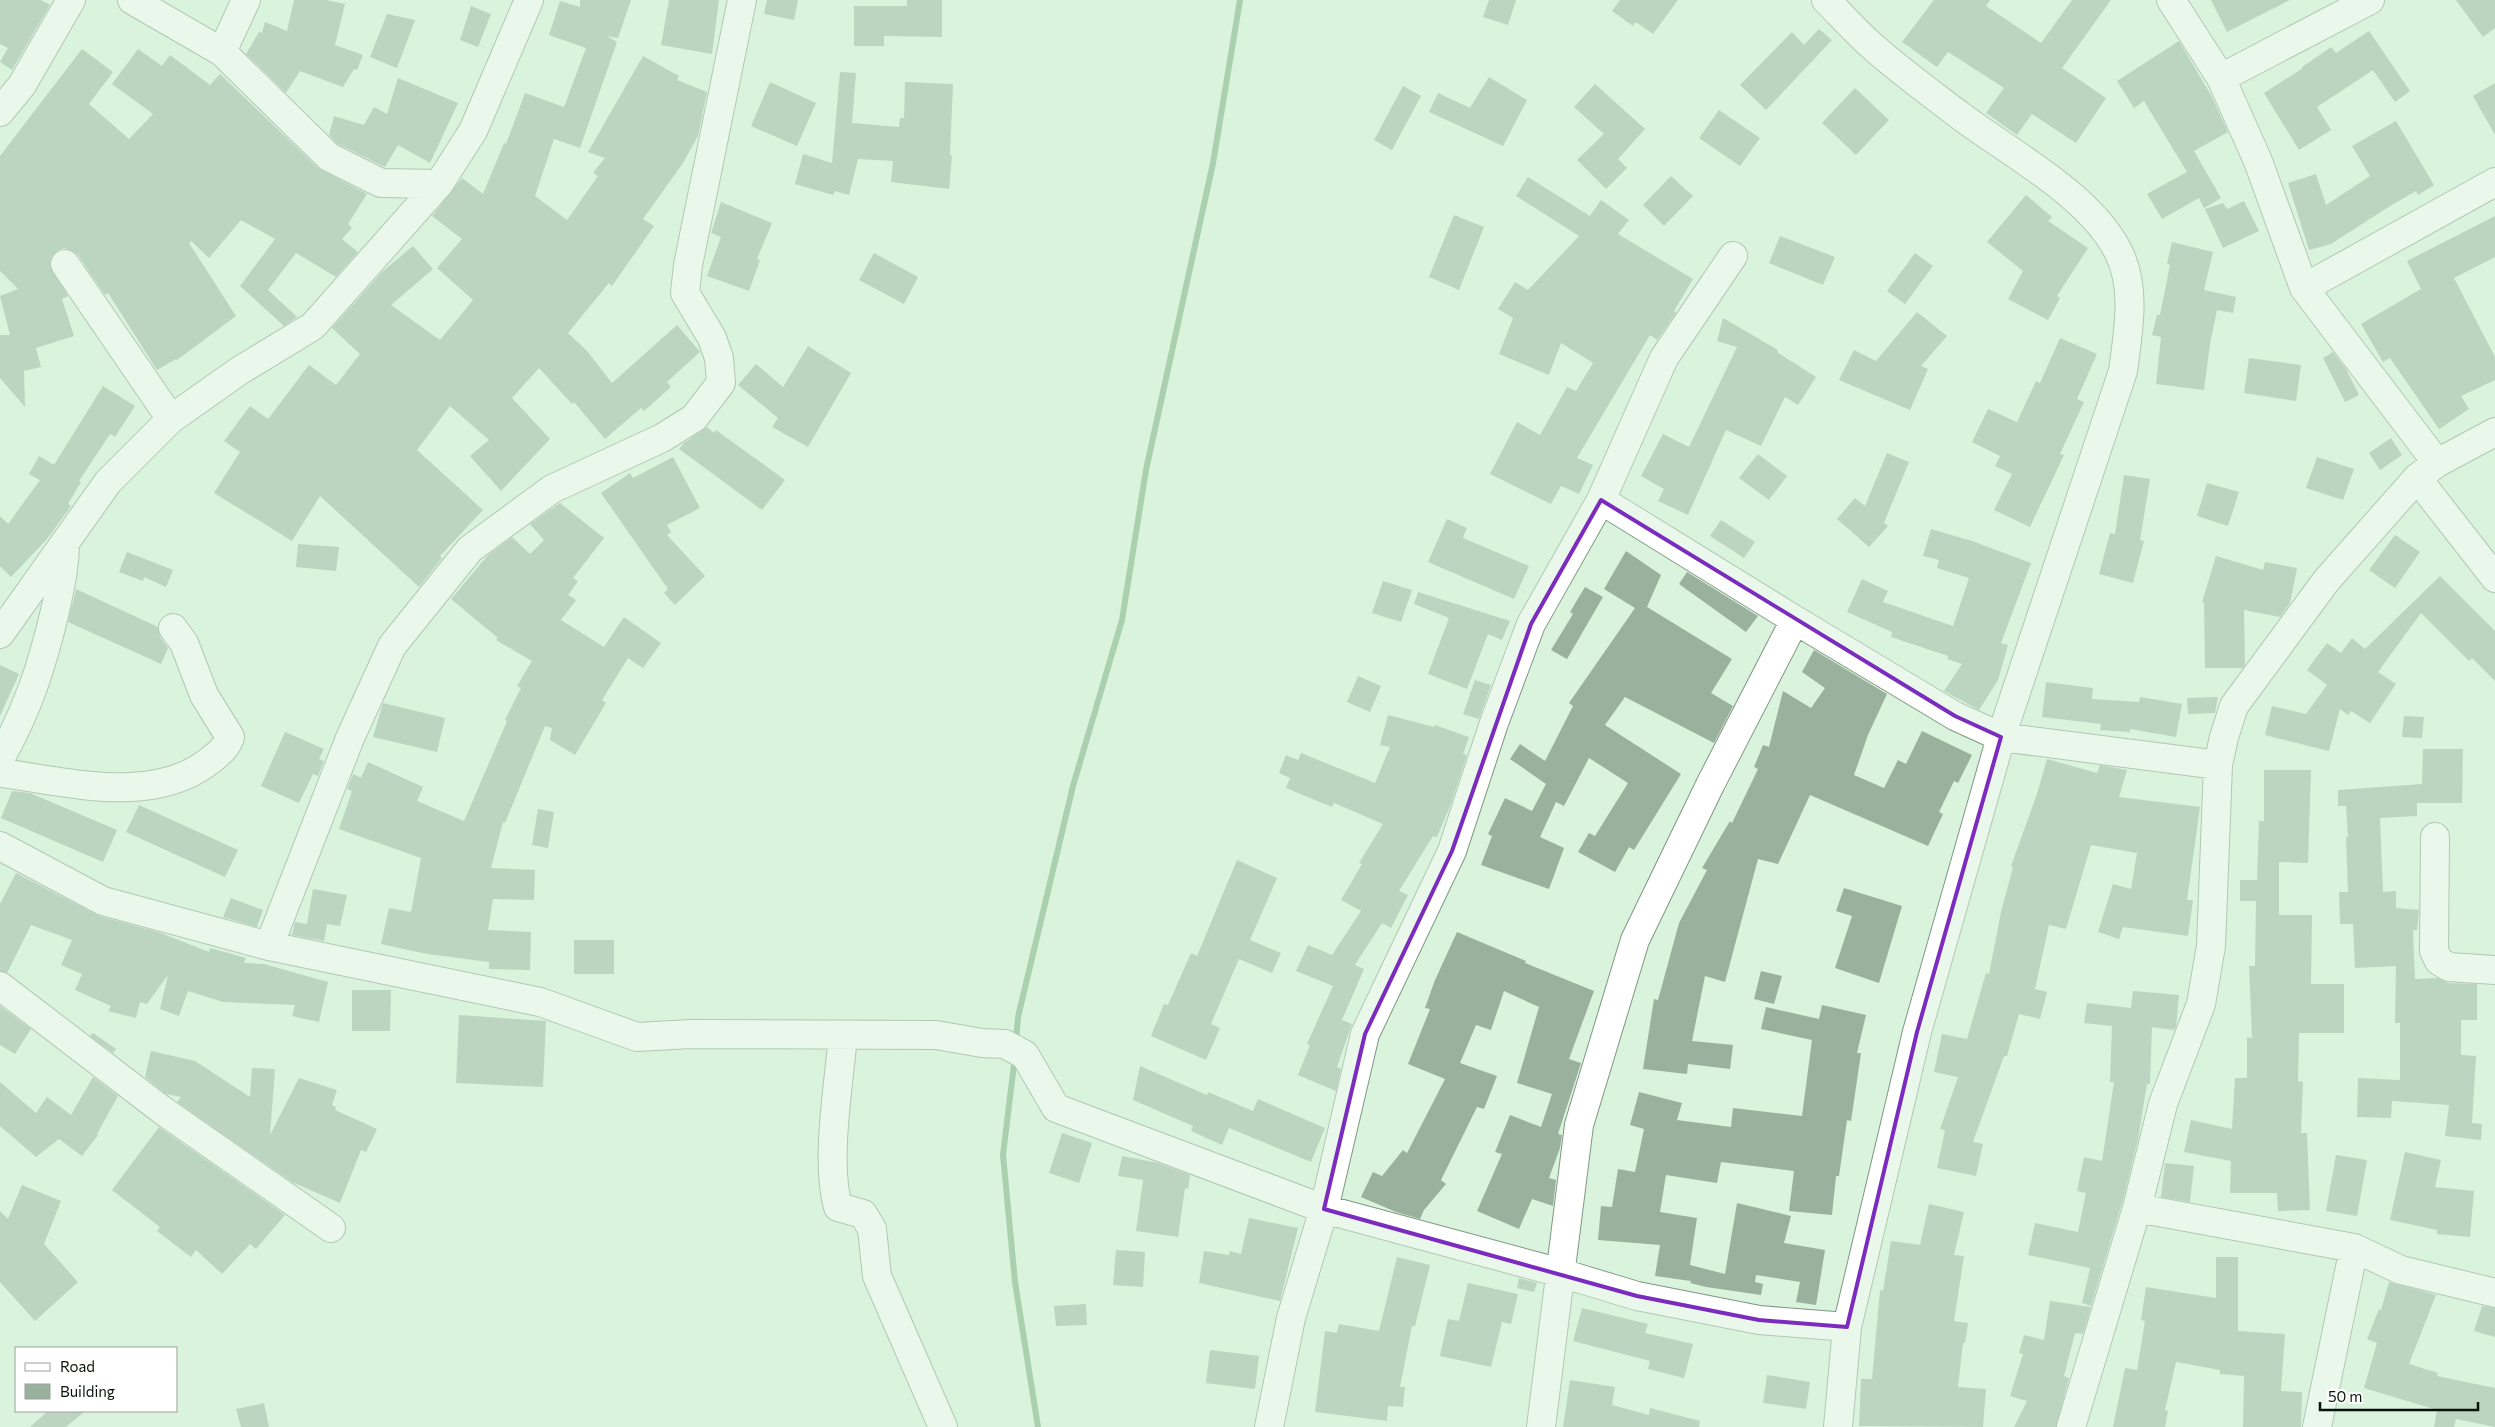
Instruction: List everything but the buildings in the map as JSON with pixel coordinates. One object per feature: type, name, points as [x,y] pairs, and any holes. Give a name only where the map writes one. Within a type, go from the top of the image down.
[{"type":"street","points":[[0,112],[22,85],[71,0]]},
{"type":"street","points":[[132,0],[222,52],[328,157],[381,183],[439,184]]},
{"type":"street","points":[[222,52],[246,0]]},
{"type":"street","points":[[0,634],[108,482],[171,419],[239,371],[313,326],[439,184],[472,131],[529,0]]},
{"type":"street","points":[[268,946],[350,738],[392,646],[398,638],[470,549],[552,489],[662,438],[694,418],[721,384],[719,358],[712,338],[685,293],[688,265],[742,0]]},
{"type":"street","points":[[1826,0],[1871,46],[1958,114],[2073,196],[2101,226],[2118,252],[2128,281],[2130,320],[2123,371],[2001,737],[1918,1032],[1847,1327],[1838,1427]]},
{"type":"street","points":[[2170,0],[2221,78],[2258,161],[2304,288],[2427,471],[2495,578]]},
{"type":"street","points":[[2221,78],[2370,0]]},
{"type":"street","points":[[2304,288],[2495,182]]},
{"type":"street","points":[[1269,1427],[1291,1318],[1324,1209],[1365,1034],[1452,851],[1494,723],[1531,624],[1601,500],[1664,358],[1732,256]]},
{"type":"street","points":[[65,264],[171,419]]},
{"type":"street","points":[[2071,1427],[2137,1208],[2164,1104],[2201,1004],[2211,946],[2218,764],[2234,706],[2326,581],[2427,471],[2495,432]]},
{"type":"street","points":[[1601,500],[1955,716],[2001,737],[2218,764]]},
{"type":"street","points":[[0,759],[22,720],[43,661],[65,568],[65,541]]},
{"type":"street","points":[[1541,1427],[1580,1125],[1635,940],[1710,785],[1795,620]]},
{"type":"street","points":[[0,773],[77,785],[160,785],[200,768],[227,746],[230,737],[204,695],[184,642],[173,628]]},
{"type":"street","points":[[2435,836],[2434,950],[2439,961],[2449,966],[2495,970]]},
{"type":"street","points":[[0,846],[103,901],[268,946],[540,1002],[637,1037],[691,1034],[936,1035],[1015,1050],[1056,1108],[1324,1209],[1562,1273],[1637,1296],[1759,1320],[1847,1327]]},
{"type":"street","points":[[0,986],[162,1110],[331,1228]]},
{"type":"street","points":[[844,1035],[832,1160],[833,1189],[838,1207],[863,1214],[872,1229],[877,1276],[943,1427]]},
{"type":"street","points":[[2137,1208],[2354,1248],[2401,1270],[2495,1293]]},
{"type":"street","points":[[2317,1427],[2354,1248]]},
{"type":"highlighted area","points":[[1601,500],[1955,716],[2001,737],[1917,1032],[1847,1327],[1759,1320],[1637,1296],[1324,1209],[1365,1034],[1452,851],[1531,624]]},
{"type":"waterway","points":[[1016,1041],[1018,1017],[1073,786],[1122,620],[1146,470],[1213,163],[1240,0]]},
{"type":"waterway","points":[[1015,1056],[1003,1155],[1015,1282],[1038,1427]]}]
